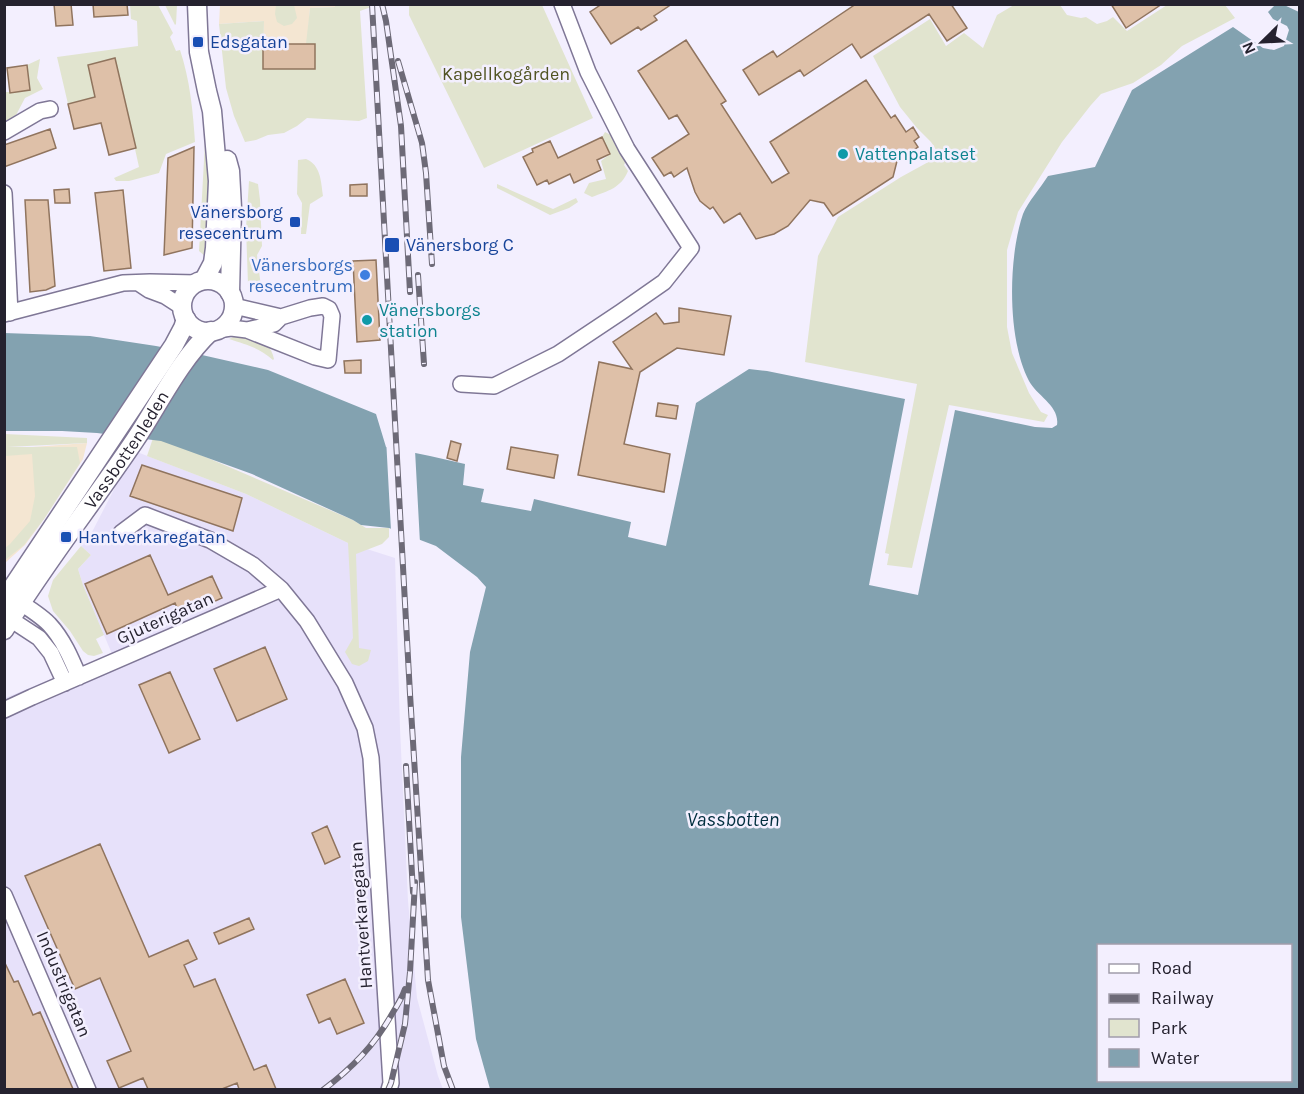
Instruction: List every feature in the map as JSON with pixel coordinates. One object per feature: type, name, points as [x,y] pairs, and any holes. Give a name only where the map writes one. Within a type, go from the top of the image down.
[{"type":"main road","points":[[196,4],[199,52],[212,111],[230,171],[233,311],[229,321],[214,331],[202,331],[196,328],[184,313],[183,300],[186,293],[190,287],[200,282],[212,280],[219,282],[232,299]]},
{"type":"main road","points":[[200,282],[213,263],[215,248],[218,181],[212,111]]},
{"type":"main road","name":"Vassbottenleden","points":[[7,621],[10,598],[174,345],[183,328],[184,313]]},
{"type":"main road","name":"Vassbottenleden","points":[[10,598],[135,440],[192,350],[214,331]]},
{"type":"street","points":[[460,384],[494,386],[558,354],[664,282],[691,248],[627,149],[588,72],[562,4]]},
{"type":"street","points":[[4,132],[40,111],[50,109]]},
{"type":"street","points":[[4,193],[7,314],[123,283],[200,282]]},
{"type":"street","points":[[138,282],[149,290],[172,299],[184,313]]},
{"type":"street","points":[[232,299],[281,317]]},
{"type":"street","points":[[214,331],[231,327],[247,330],[328,360],[332,316],[329,309],[323,306],[281,317],[274,324],[247,330]]},
{"type":"street","name":"Hantverkaregatan","points":[[121,534],[145,515],[210,540],[253,565],[281,589],[307,621],[345,683],[365,728],[371,758],[391,1083],[389,1089]]},
{"type":"street","name":"Gjuterigatan","points":[[65,683],[281,589]]},
{"type":"street","points":[[10,598],[41,617],[57,633],[80,676]]},
{"type":"street","points":[[4,710],[65,683],[51,653],[39,638],[7,621]]},
{"type":"street","name":"Industrigatan","points":[[4,894],[88,1089]]},
{"type":"shaded area","points":[[220,5],[335,5],[335,7],[310,8],[307,44],[263,69],[264,21],[219,24]]},
{"type":"shaded area","points":[[87,443],[83,459],[44,519],[25,545],[5,563],[5,449]]},
{"type":"shaded area","points":[[137,452],[246,494],[348,543],[395,558],[408,901],[417,998],[443,1089],[5,1090],[5,698],[112,654],[78,569],[91,555],[81,546],[91,534],[124,470]]},
{"type":"green space","points":[[130,5],[158,5],[173,33],[170,37],[176,51],[180,50],[189,84],[195,142],[166,154],[159,173],[129,181],[116,181],[114,178],[139,167],[115,59],[88,65],[95,97],[68,104],[57,57],[138,46],[137,21],[131,19]]},
{"type":"green space","points":[[165,5],[177,5],[175,25]]},
{"type":"green space","points":[[276,5],[294,5],[297,18],[292,24],[284,26],[277,22]]},
{"type":"green space","points":[[335,5],[370,5],[371,7],[360,11],[367,118],[359,121],[307,118],[284,133],[245,142],[226,88],[219,24],[264,21],[263,69],[306,44],[310,8],[335,7]]},
{"type":"green space","name":"Kapellkogården","points":[[409,5],[542,5],[593,118],[484,168],[409,15]]},
{"type":"green space","points":[[1014,5],[1060,5],[1067,15],[1086,17],[1097,24],[1113,17],[1127,31],[1167,5],[1225,5],[1235,18],[1182,46],[1161,65],[1133,83],[1101,94],[1062,142],[1018,212],[1007,250],[1007,327],[1012,353],[1029,393],[1041,412],[1048,415],[1044,422],[949,405],[912,568],[887,565],[889,554],[885,553],[917,384],[805,362],[818,256],[838,217],[932,160],[938,153],[900,107],[873,56],[930,19],[946,46],[964,33],[983,48],[997,15]]},
{"type":"green space","points":[[40,59],[37,78],[43,89],[25,98],[15,117],[5,121],[4,92],[30,90],[27,65]]},
{"type":"green space","points":[[203,119],[211,157],[206,257],[199,251],[205,142]]},
{"type":"green space","points":[[605,132],[611,135],[626,161],[624,165],[628,171],[618,185],[592,197],[584,193],[589,183],[606,179],[601,161],[610,154],[602,137]]},
{"type":"green space","points":[[306,159],[315,165],[321,180],[323,196],[310,204],[306,234],[301,234],[302,203],[297,194],[298,160]]},
{"type":"green space","points":[[249,181],[258,184],[260,200],[262,246],[257,255],[261,287],[259,289],[248,284],[246,228]]},
{"type":"green space","points":[[497,184],[553,209],[576,198],[578,202],[550,215],[497,188]]},
{"type":"green space","points":[[235,336],[264,344],[269,347],[274,359],[252,347],[229,339]]},
{"type":"green space","points":[[5,434],[87,438],[87,443],[7,447],[77,447],[80,463],[44,519],[24,545],[5,560],[5,548],[30,521],[35,496],[32,454],[5,456]]},
{"type":"green space","points":[[154,435],[353,520],[366,528],[389,528],[389,537],[382,544],[356,554],[359,648],[371,650],[368,661],[359,666],[352,664],[345,652],[353,638],[348,543],[246,494],[147,456]]},
{"type":"green space","points":[[81,546],[91,555],[78,569],[104,635],[96,639],[103,653],[94,656],[83,651],[53,611],[48,596],[53,580]]},
{"type":"water","name":"Vassbotten","points":[[1282,4],[1299,12],[1299,1089],[490,1089],[476,1039],[461,917],[461,757],[470,652],[486,587],[477,577],[436,546],[389,528],[361,525],[252,474],[161,441],[97,433],[5,431],[4,333],[90,336],[156,346],[268,370],[376,414],[386,447],[465,464],[463,485],[484,489],[481,502],[531,511],[534,499],[631,522],[628,537],[666,546],[696,403],[749,369],[767,371],[905,399],[869,585],[918,595],[955,410],[1035,427],[1052,428],[1057,425],[1057,418],[1052,407],[1029,381],[1022,364],[1013,321],[1015,253],[1018,232],[1028,205],[1048,176],[1095,167],[1132,90],[1233,27],[1263,48],[1274,50],[1284,46],[1289,30],[1287,26],[1273,19],[1268,12],[1275,5]]},
{"type":"pier","points":[[386,438],[388,444],[415,450],[420,543],[391,531]]},
{"type":"building","points":[[54,4],[71,4],[73,25],[56,26]]},
{"type":"building","points":[[93,4],[127,4],[128,15],[94,17]]},
{"type":"building","points":[[602,4],[672,4],[654,16],[657,20],[641,30],[638,27],[611,44],[590,12]]},
{"type":"building","points":[[856,4],[951,4],[967,28],[947,41],[929,14],[861,58],[852,44],[804,76],[800,70],[759,95],[743,70],[773,51],[777,57]]},
{"type":"building","points":[[1111,4],[1162,4],[1126,28]]},
{"type":"building","points":[[686,40],[726,101],[721,104],[772,183],[789,173],[770,142],[866,80],[891,118],[895,115],[906,132],[913,127],[919,137],[914,141],[918,147],[897,161],[893,177],[833,216],[824,203],[810,200],[788,226],[774,234],[756,239],[740,213],[724,223],[713,207],[710,209],[700,201],[687,168],[674,177],[671,172],[664,176],[652,158],[689,134],[677,115],[669,119],[638,71]]},
{"type":"building","points":[[263,44],[315,44],[315,69],[263,69]]},
{"type":"building","points":[[115,58],[136,148],[109,155],[101,123],[74,129],[68,104],[95,97],[88,65]]},
{"type":"building","points":[[27,65],[30,90],[10,93],[7,68]]},
{"type":"building","points":[[50,129],[56,148],[4,167],[4,145]]},
{"type":"building","points":[[602,137],[610,154],[597,160],[601,170],[574,183],[570,174],[549,184],[547,180],[537,185],[523,157],[533,152],[532,149],[550,141],[558,158]]},
{"type":"building","points":[[194,147],[192,248],[164,255],[168,158]]},
{"type":"building","points":[[367,184],[367,196],[350,196],[350,185]]},
{"type":"building","points":[[69,189],[70,203],[55,203],[54,190]]},
{"type":"building","points":[[123,190],[131,268],[104,271],[95,193]]},
{"type":"building","points":[[25,200],[48,200],[55,286],[46,290],[30,292]]},
{"type":"building","name":"Vänersborgs station","points":[[376,260],[380,340],[357,342],[353,261]]},
{"type":"building","points":[[679,308],[731,316],[724,355],[677,348],[640,372],[624,444],[670,454],[664,492],[578,475],[599,362],[632,369],[613,342],[656,313],[664,324],[679,322]]},
{"type":"building","points":[[361,360],[361,373],[345,373],[344,361]]},
{"type":"building","points":[[658,403],[678,406],[676,419],[656,416]]},
{"type":"building","points":[[451,441],[461,444],[457,461],[447,458]]},
{"type":"building","points":[[511,447],[558,455],[554,478],[507,469]]},
{"type":"building","points":[[142,465],[242,498],[233,531],[130,496]]},
{"type":"building","points":[[150,555],[168,595],[212,576],[222,598],[181,617],[175,603],[107,634],[85,584]]},
{"type":"building","points":[[265,647],[287,699],[237,721],[214,669]]},
{"type":"building","points":[[170,672],[200,739],[169,753],[139,685]]},
{"type":"building","points":[[327,826],[340,857],[325,864],[312,833]]},
{"type":"building","points":[[100,844],[149,957],[188,940],[197,959],[184,965],[194,987],[215,979],[254,1070],[266,1065],[276,1089],[239,1089],[237,1083],[222,1089],[148,1089],[143,1078],[119,1088],[107,1061],[131,1051],[100,978],[75,989],[25,876]]},
{"type":"building","points":[[249,918],[254,929],[219,944],[214,933]]},
{"type":"building","points":[[4,961],[14,982],[18,981],[33,1015],[40,1012],[73,1089],[4,1089]]},
{"type":"building","points":[[345,979],[364,1023],[337,1034],[330,1018],[319,1023],[307,995]]},
{"type":"railway","points":[[372,4],[428,980],[444,1066],[453,1090]]},
{"type":"railway","points":[[382,4],[401,126],[410,292]]},
{"type":"railway","points":[[398,61],[422,143],[432,264]]},
{"type":"railway","points":[[418,275],[424,364]]},
{"type":"railway","points":[[406,766],[413,892]]},
{"type":"railway","points":[[388,1090],[405,1024],[415,882]]},
{"type":"railway","points":[[323,1090],[353,1065],[370,1046],[385,1026],[405,989]]},
{"type":"place","name":"Edsgatan","points":[[198,42]]},
{"type":"place","name":"Vattenpalatset","points":[[843,154]]},
{"type":"place","name":"Vänersborg resecentrum","points":[[295,222]]},
{"type":"place","name":"Vänersborg C","points":[[392,245]]},
{"type":"place","name":"Vänersborgs resecentrum","points":[[365,275]]},
{"type":"place","name":"Vänersborgs station","points":[[367,320]]},
{"type":"place","name":"Hantverkaregatan","points":[[66,537]]}]
